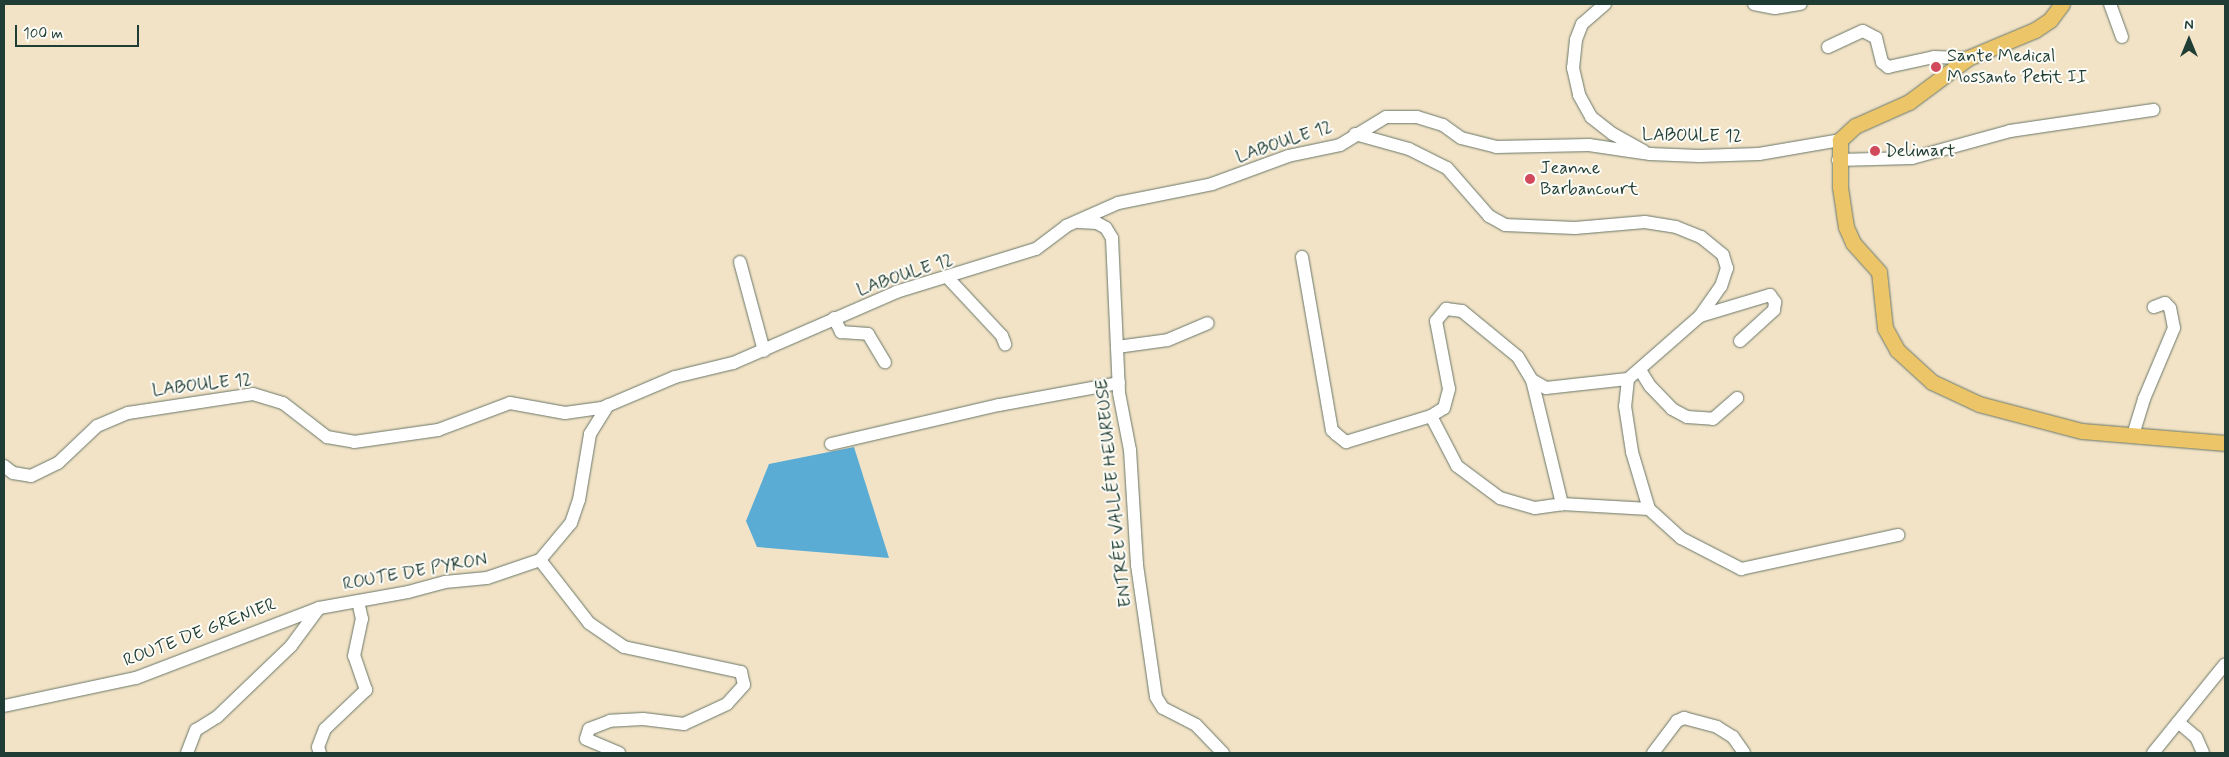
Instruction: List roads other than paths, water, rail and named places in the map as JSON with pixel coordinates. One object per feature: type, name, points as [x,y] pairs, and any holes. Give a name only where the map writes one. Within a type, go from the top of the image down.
[{"type":"main road","points":[[2062,4],[2050,20],[2035,30],[1968,58],[1909,102],[1855,126],[1840,140],[1838,160],[1846,228],[1853,243],[1879,272],[1885,328],[1896,350],[1909,364],[1932,382],[1979,404],[2082,431],[2225,443]]},
{"type":"street","points":[[1605,4],[1582,24],[1576,40],[1573,68],[1578,95],[1591,116],[1612,134],[1650,154]]},
{"type":"street","points":[[1754,4],[1775,8],[1801,4]]},
{"type":"street","points":[[2110,4],[2122,37]]},
{"type":"street","points":[[1828,47],[1863,32],[1876,38],[1882,62],[1888,66],[1934,57],[1968,58]]},
{"type":"street","points":[[1838,160],[1912,158],[1969,145],[2010,131],[2153,110]]},
{"type":"street","name":"LABOULE 12","points":[[4,466],[14,473],[31,476],[58,463],[97,426],[128,413],[253,394],[283,403],[327,437],[354,442],[438,430],[510,403],[582,412],[608,405],[675,377],[716,369],[764,351],[834,318],[896,292],[948,278],[1036,249],[1066,226],[1118,203],[1212,184],[1288,156],[1340,145],[1386,116],[1409,115],[1442,125],[1461,138],[1496,147],[1589,145],[1650,154],[1759,154],[1840,140]]},
{"type":"street","points":[[1355,134],[1409,150],[1447,168],[1489,216],[1506,225],[1575,228],[1645,222],[1676,227],[1701,237],[1723,255],[1727,268],[1721,286],[1700,316],[1628,379],[1546,388],[1532,380]]},
{"type":"street","name":"ENTRÉE VALLÉE HEUREUSE","points":[[1077,222],[1096,223],[1106,228],[1112,238],[1118,383],[1130,450],[1137,564],[1156,697],[1163,708],[1196,725],[1223,753]]},
{"type":"street","points":[[1302,257],[1332,430],[1346,442],[1430,416],[1444,408],[1449,389],[1436,321],[1446,309],[1462,311],[1518,357],[1532,380],[1562,504]]},
{"type":"street","points":[[740,262],[764,351]]},
{"type":"street","points":[[948,278],[1002,336],[1005,344]]},
{"type":"street","points":[[1700,316],[1770,295],[1776,302],[1774,310],[1740,340]]},
{"type":"street","points":[[2133,435],[2144,399],[2174,328],[2170,308],[2165,303],[2154,306]]},
{"type":"street","points":[[834,318],[841,332],[868,334],[885,362]]},
{"type":"street","points":[[1117,347],[1168,340],[1208,323]]},
{"type":"street","points":[[1640,370],[1650,386],[1672,409],[1687,417],[1713,419],[1737,398]]},
{"type":"street","points":[[1628,379],[1625,406],[1632,452],[1649,509],[1681,538],[1741,568],[1898,535]]},
{"type":"street","points":[[831,444],[1000,405],[1118,383]]},
{"type":"street","points":[[608,405],[593,428],[586,449],[579,500],[571,523],[540,560],[589,623],[624,647],[741,672],[744,685],[727,704],[684,724],[643,719],[610,721],[589,729],[586,739],[619,753]]},
{"type":"street","points":[[582,412],[593,428]]},
{"type":"street","points":[[1430,416],[1457,466],[1500,498],[1535,508],[1562,504],[1649,509]]},
{"type":"street","name":"ROUTE DE PYRON","points":[[320,608],[408,592],[445,582],[487,578],[540,560]]},
{"type":"street","points":[[319,750],[325,729],[366,690],[354,656],[362,619],[358,601]]},
{"type":"street","points":[[186,753],[196,730],[217,716],[291,646],[320,608]]},
{"type":"street","name":"ROUTE DE GRENIER","points":[[4,706],[136,678],[320,608]]},
{"type":"street","points":[[2153,753],[2225,664]]},
{"type":"street","points":[[1653,753],[1677,721],[1684,718],[1717,727],[1733,737],[1744,753]]},
{"type":"street","points":[[2178,722],[2196,737],[2203,753]]},
{"type":"water","points":[[854,447],[889,558],[757,547],[746,521],[769,464]]},
{"type":"place","name":"Sante Medical Mossanto Petit II","points":[[1936,67]]},
{"type":"place","name":"Delimart","points":[[1875,151]]},
{"type":"place","name":"Jeanne Barbancourt","points":[[1530,179]]}]
